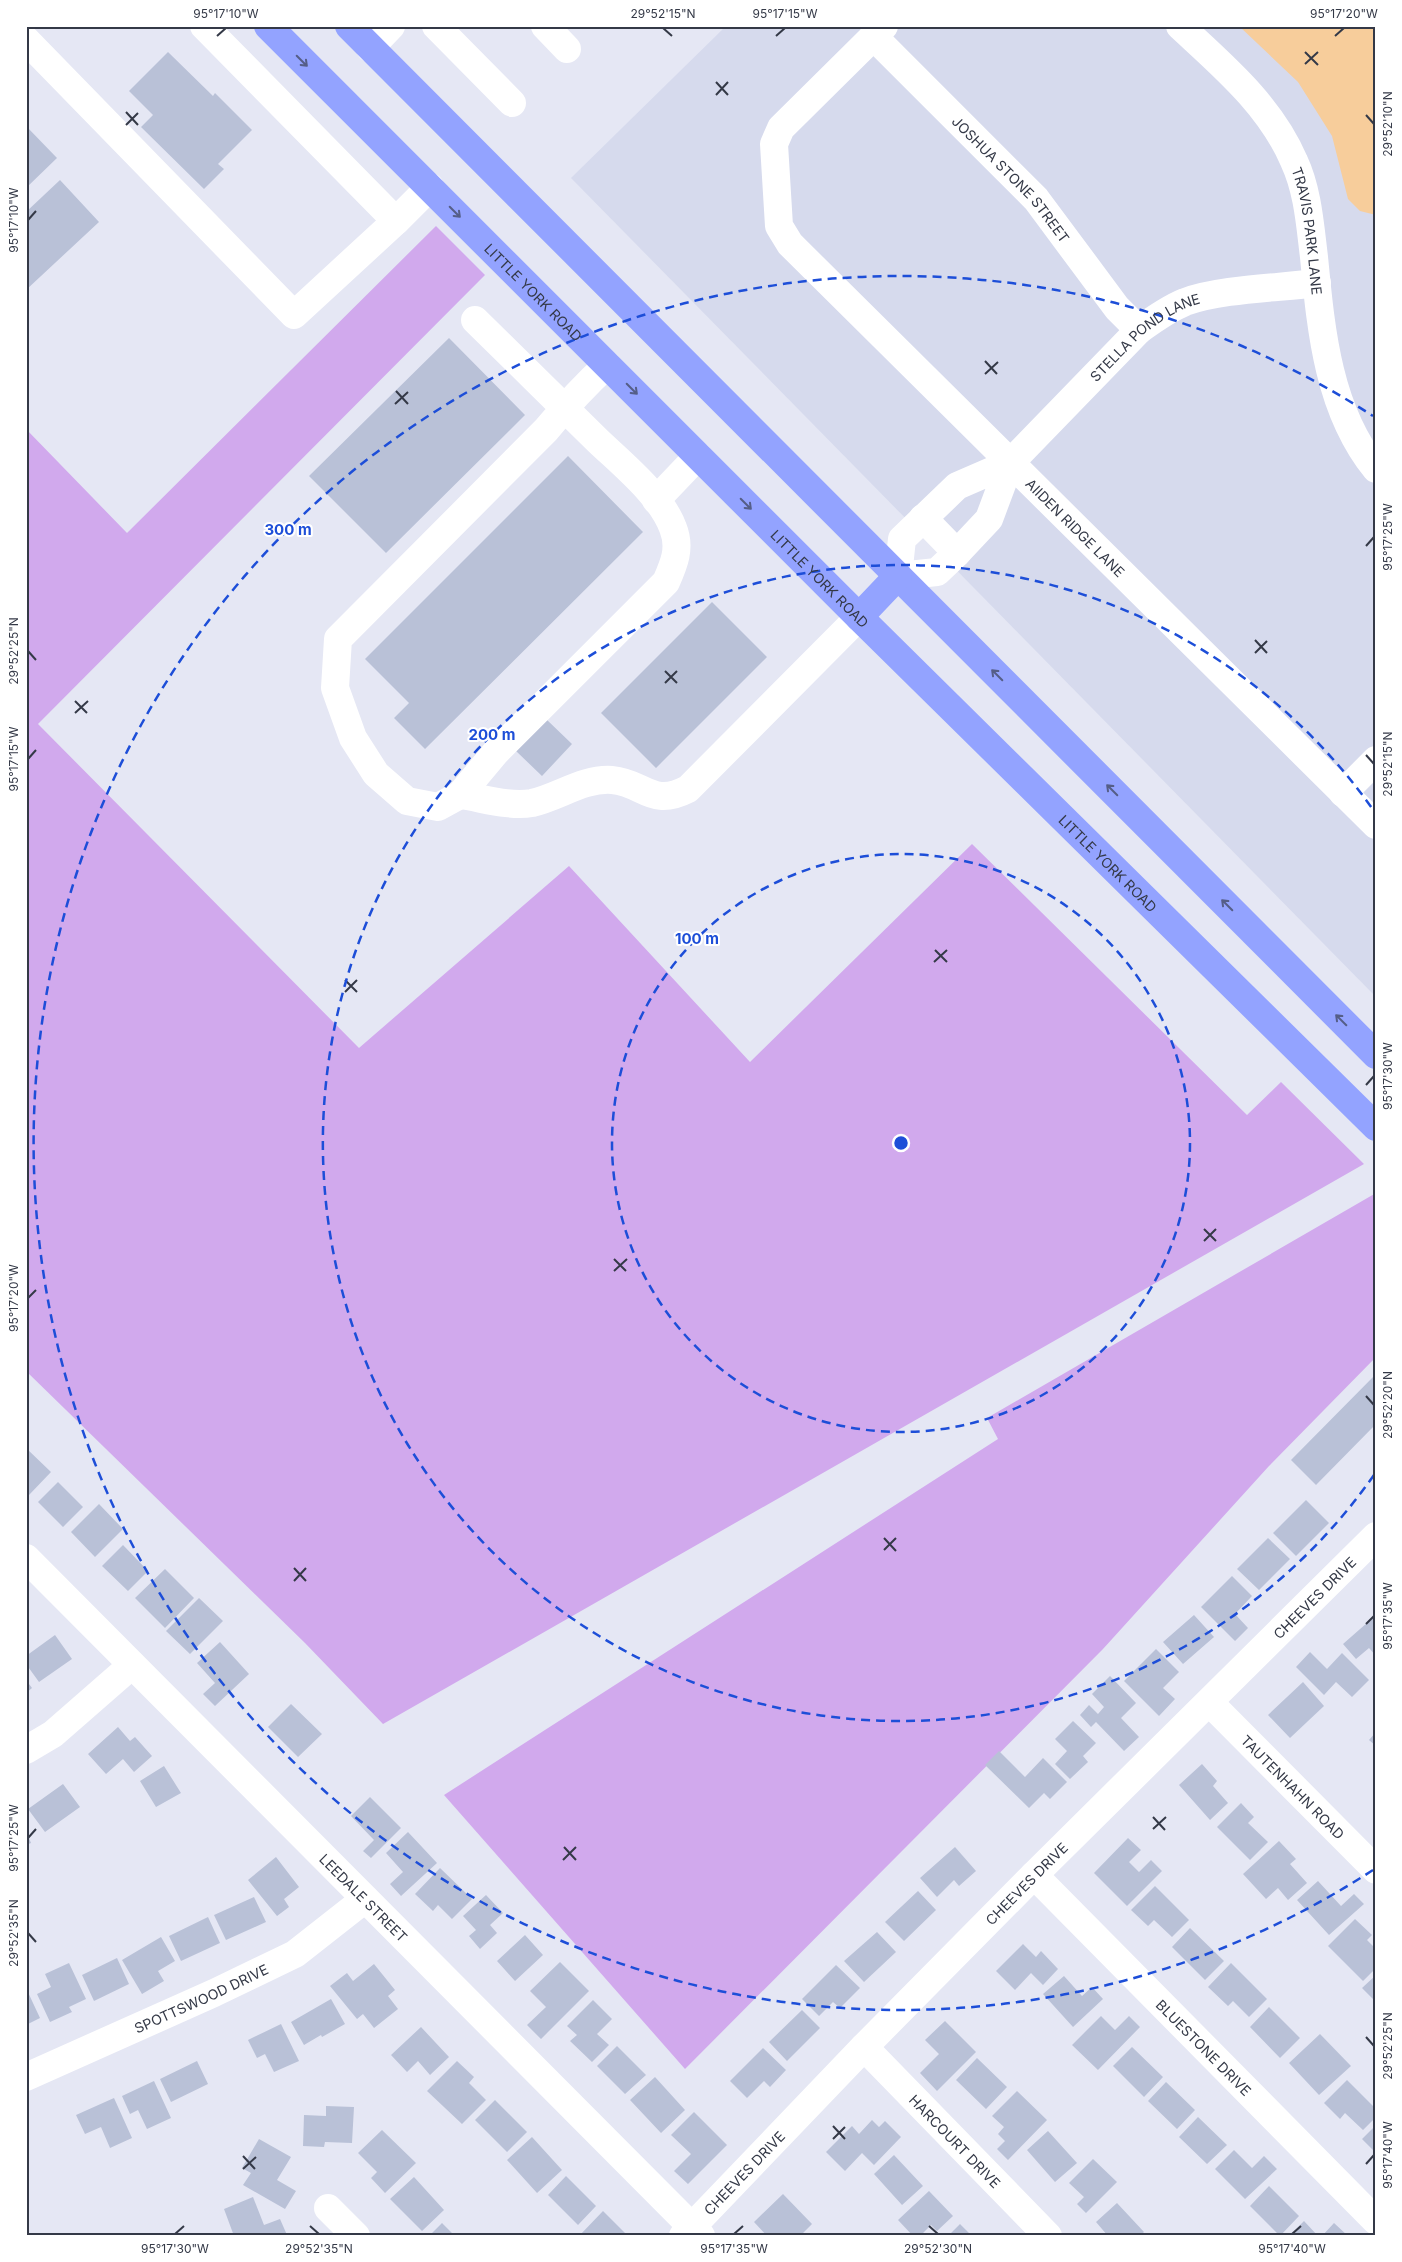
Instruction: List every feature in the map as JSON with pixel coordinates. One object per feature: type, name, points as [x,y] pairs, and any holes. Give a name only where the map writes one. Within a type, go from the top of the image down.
[{"type":"main road","name":"LITTLE YORK ROAD","points":[[268,26],[859,617],[1376,1128]]},
{"type":"main road","points":[[349,26],[1376,1055]]},
{"type":"main road","points":[[859,617],[898,576]]},
{"type":"street","points":[[204,26],[396,221]]},
{"type":"street","points":[[370,48],[391,26]]},
{"type":"street","points":[[436,26],[512,103]]},
{"type":"street","points":[[545,26],[567,49]]},
{"type":"street","name":"TRAVIS PARK LANE","points":[[1180,26],[1235,78],[1268,114],[1295,161],[1309,209],[1329,370],[1345,417],[1367,458],[1376,468]]},
{"type":"street","name":"AIIDEN RIDGE LANE","points":[[879,31],[781,128],[774,144],[779,226],[790,244],[1376,826]]},
{"type":"street","name":"JOSHUA STONE STREET","points":[[879,31],[1036,199],[1118,308],[1139,330]]},
{"type":"street","points":[[26,40],[294,315],[430,187]]},
{"type":"street","name":"STELLA POND LANE","points":[[1010,462],[989,519],[957,553],[937,572],[898,576],[902,539],[923,518],[957,486],[1010,462],[1139,330],[1163,312],[1187,302],[1214,295],[1317,284]]},
{"type":"street","points":[[475,320],[564,408],[656,500],[673,528],[678,546],[674,566],[666,582],[496,752],[460,794],[438,807],[407,801],[376,774],[353,738],[334,688],[338,639],[564,408],[607,365]]},
{"type":"street","points":[[656,500],[698,456]]},
{"type":"street","points":[[923,518],[957,553]]},
{"type":"street","points":[[460,794],[514,803],[532,803],[593,781],[614,780],[658,797],[675,796],[688,789],[859,617]]},
{"type":"street","points":[[1343,793],[1376,760]]},
{"type":"street","name":"CHEEVES DRIVE","points":[[692,2233],[864,2047],[1034,1875],[1376,1536]]},
{"type":"street","name":"LEEDALE STREET","points":[[26,1558],[365,1899],[692,2233]]},
{"type":"street","points":[[26,1750],[53,1734],[132,1665]]},
{"type":"street","name":"TAUTENHAHN ROAD","points":[[1210,1702],[1376,1870]]},
{"type":"street","name":"BLUESTONE DRIVE","points":[[1034,1875],[1376,2221]]},
{"type":"street","name":"SPOTTSWOOD DRIVE","points":[[26,2077],[214,1993],[295,1954],[365,1899]]},
{"type":"street","name":"HARCOURT DRIVE","points":[[864,2047],[1048,2236]]},
{"type":"street","points":[[328,2208],[356,2236]]},
{"type":"shaded area","points":[[726,26],[1376,26],[1376,997],[571,178]]},
{"type":"shaded area","points":[[1239,26],[1376,26],[1376,215],[1360,211],[1348,199],[1332,136],[1298,82]]},
{"type":"shaded area","points":[[436,226],[485,275],[38,724],[359,1048],[569,866],[750,1062],[972,844],[1247,1115],[1281,1082],[1364,1164],[383,1724],[305,1643],[26,1371],[26,429],[127,533]]},
{"type":"shaded area","points":[[1376,1193],[1376,1357],[1269,1466],[1103,1649],[685,2069],[444,1795],[998,1439],[987,1418]]},
{"type":"building","points":[[168,52],[213,96],[215,93],[252,130],[218,164],[224,169],[204,189],[141,127],[153,115],[129,91]]},
{"type":"building","points":[[26,126],[57,158],[26,188]]},
{"type":"building","points":[[60,180],[99,222],[26,290],[26,212]]},
{"type":"building","points":[[449,338],[525,415],[386,553],[309,476]]},
{"type":"building","points":[[568,456],[643,532],[425,749],[394,718],[409,703],[365,659]]},
{"type":"building","points":[[712,602],[767,657],[656,768],[601,713]]},
{"type":"building","points":[[546,719],[572,744],[542,776],[516,751]]},
{"type":"building","points":[[1376,1374],[1376,1424],[1316,1485],[1291,1460]]},
{"type":"building","points":[[26,1448],[51,1472],[29,1495],[26,1492]]},
{"type":"building","points":[[58,1482],[83,1507],[63,1527],[38,1502]]},
{"type":"building","points":[[1306,1500],[1329,1523],[1296,1556],[1273,1533]]},
{"type":"building","points":[[99,1504],[123,1529],[95,1557],[71,1532]]},
{"type":"building","points":[[1268,1538],[1290,1559],[1259,1590],[1237,1569]]},
{"type":"building","points":[[123,1545],[148,1571],[128,1591],[102,1566]]},
{"type":"building","points":[[165,1569],[194,1598],[165,1628],[135,1598]]},
{"type":"building","points":[[1232,1576],[1252,1596],[1235,1614],[1248,1628],[1235,1641],[1201,1607]]},
{"type":"building","points":[[199,1598],[223,1621],[190,1654],[166,1631]]},
{"type":"building","points":[[1194,1615],[1214,1637],[1183,1664],[1163,1642]]},
{"type":"building","points":[[1376,1615],[1376,1656],[1369,1648],[1356,1659],[1343,1644]]},
{"type":"building","points":[[55,1635],[72,1659],[39,1682],[26,1664],[26,1656]]},
{"type":"building","points":[[220,1642],[249,1674],[215,1706],[203,1694],[215,1683],[197,1663]]},
{"type":"building","points":[[1156,1649],[1179,1672],[1163,1688],[1175,1699],[1159,1716],[1124,1681]]},
{"type":"building","points":[[1310,1652],[1327,1669],[1342,1653],[1369,1680],[1352,1697],[1336,1682],[1324,1695],[1296,1667]]},
{"type":"building","points":[[1110,1676],[1136,1703],[1121,1718],[1139,1737],[1124,1751],[1096,1722],[1091,1727],[1080,1715],[1089,1705],[1098,1714],[1104,1707],[1092,1694]]},
{"type":"building","points":[[26,1680],[32,1688],[26,1693]]},
{"type":"building","points":[[1303,1682],[1324,1706],[1290,1738],[1268,1715]]},
{"type":"building","points":[[291,1704],[322,1734],[298,1757],[268,1727]]},
{"type":"building","points":[[1073,1721],[1096,1743],[1083,1756],[1088,1762],[1070,1779],[1055,1764],[1067,1751],[1055,1739]]},
{"type":"building","points":[[118,1727],[130,1741],[135,1737],[152,1756],[134,1772],[123,1759],[106,1774],[88,1754]]},
{"type":"building","points":[[1376,1732],[1376,1746],[1369,1740]]},
{"type":"building","points":[[999,1751],[1025,1777],[1043,1758],[1067,1782],[1050,1799],[1044,1793],[1029,1808],[985,1765]]},
{"type":"building","points":[[1202,1764],[1217,1781],[1213,1786],[1228,1803],[1210,1820],[1179,1785]]},
{"type":"building","points":[[164,1766],[181,1793],[156,1807],[140,1781]]},
{"type":"building","points":[[63,1784],[80,1807],[45,1832],[28,1809]]},
{"type":"building","points":[[370,1797],[401,1828],[371,1858],[363,1851],[374,1840],[351,1816]]},
{"type":"building","points":[[1241,1803],[1254,1817],[1248,1823],[1268,1842],[1250,1860],[1217,1827]]},
{"type":"building","points":[[26,1831],[31,1843],[26,1845]]},
{"type":"building","points":[[408,1832],[437,1863],[401,1896],[390,1884],[403,1872],[386,1853]]},
{"type":"building","points":[[1128,1838],[1141,1850],[1129,1862],[1139,1872],[1151,1860],[1162,1871],[1127,1906],[1094,1873]]},
{"type":"building","points":[[1279,1841],[1296,1859],[1290,1864],[1307,1883],[1288,1900],[1278,1888],[1266,1899],[1243,1874]]},
{"type":"building","points":[[955,1847],[976,1871],[959,1886],[954,1880],[937,1897],[920,1878]]},
{"type":"building","points":[[276,1857],[299,1887],[284,1899],[289,1907],[277,1916],[248,1880]]},
{"type":"building","points":[[440,1868],[472,1899],[452,1919],[438,1905],[433,1911],[415,1894]]},
{"type":"building","points":[[1318,1881],[1341,1906],[1354,1894],[1364,1904],[1329,1935],[1297,1900]]},
{"type":"building","points":[[1155,1886],[1189,1920],[1172,1937],[1154,1920],[1148,1926],[1131,1910]]},
{"type":"building","points":[[918,1891],[936,1910],[904,1941],[885,1922]]},
{"type":"building","points":[[486,1895],[503,1913],[490,1925],[497,1933],[480,1949],[469,1936],[476,1930],[463,1916]]},
{"type":"building","points":[[254,1897],[266,1922],[226,1940],[214,1915]]},
{"type":"building","points":[[208,1917],[220,1943],[181,1961],[169,1936]]},
{"type":"building","points":[[1355,1919],[1372,1935],[1367,1940],[1376,1949],[1376,1968],[1363,1981],[1328,1946]]},
{"type":"building","points":[[1190,1928],[1224,1961],[1205,1980],[1172,1947]]},
{"type":"building","points":[[877,1932],[896,1952],[864,1982],[844,1961]]},
{"type":"building","points":[[525,1935],[543,1955],[515,1981],[497,1961]]},
{"type":"building","points":[[161,1937],[175,1961],[158,1971],[164,1981],[142,1994],[122,1960]]},
{"type":"building","points":[[1023,1944],[1036,1957],[1041,1951],[1058,1969],[1043,1985],[1031,1973],[1015,1990],[996,1971]]},
{"type":"building","points":[[117,1958],[129,1984],[94,2001],[82,1975]]},
{"type":"building","points":[[560,1962],[589,1991],[541,2039],[527,2025],[546,2007],[530,1991]]},
{"type":"building","points":[[69,1963],[86,1999],[69,2007],[72,2012],[50,2022],[37,1994],[51,1987],[45,1974]]},
{"type":"building","points":[[1231,1963],[1267,1999],[1249,2017],[1233,2001],[1228,2006],[1208,1987]]},
{"type":"building","points":[[374,1964],[395,1990],[388,1996],[398,2009],[374,2028],[363,2014],[357,2019],[330,1986],[347,1973],[353,1981]]},
{"type":"building","points":[[836,1965],[860,1988],[840,2008],[833,2002],[819,2016],[802,1999]]},
{"type":"building","points":[[1376,1975],[1376,2002],[1362,1988]]},
{"type":"building","points":[[1064,1976],[1082,1996],[1092,1987],[1103,1999],[1073,2027],[1043,1994]]},
{"type":"building","points":[[26,1988],[40,2018],[26,2025]]},
{"type":"building","points":[[331,1999],[345,2024],[304,2045],[291,2022]]},
{"type":"building","points":[[593,2000],[612,2019],[597,2034],[609,2045],[592,2062],[570,2041],[577,2035],[567,2026]]},
{"type":"building","points":[[1269,2007],[1300,2038],[1280,2058],[1250,2027]]},
{"type":"building","points":[[802,2010],[820,2028],[787,2061],[769,2042]]},
{"type":"building","points":[[1101,2016],[1115,2030],[1129,2016],[1140,2027],[1098,2070],[1072,2045]]},
{"type":"building","points":[[945,2021],[976,2052],[937,2091],[920,2073],[939,2054],[925,2040]]},
{"type":"building","points":[[281,2024],[299,2061],[274,2072],[265,2054],[257,2058],[248,2040]]},
{"type":"building","points":[[421,2027],[449,2057],[430,2075],[418,2061],[407,2072],[391,2055]]},
{"type":"building","points":[[1320,2034],[1351,2066],[1319,2095],[1289,2063]]},
{"type":"building","points":[[617,2046],[646,2075],[625,2094],[597,2066]]},
{"type":"building","points":[[1132,2047],[1163,2077],[1144,2097],[1113,2066]]},
{"type":"building","points":[[763,2048],[786,2070],[770,2087],[764,2081],[747,2098],[730,2081]]},
{"type":"building","points":[[977,2058],[1007,2087],[986,2109],[956,2080]]},
{"type":"building","points":[[197,2061],[208,2084],[171,2102],[160,2079]]},
{"type":"building","points":[[457,2061],[474,2077],[469,2083],[486,2100],[462,2124],[427,2091]]},
{"type":"building","points":[[655,2077],[685,2110],[661,2133],[630,2100]]},
{"type":"building","points":[[1347,2080],[1376,2109],[1376,2117],[1363,2130],[1345,2113],[1340,2119],[1324,2103]]},
{"type":"building","points":[[154,2081],[171,2118],[147,2129],[138,2110],[130,2114],[122,2096]]},
{"type":"building","points":[[1166,2082],[1195,2110],[1177,2129],[1148,2101]]},
{"type":"building","points":[[1017,2091],[1047,2120],[1008,2160],[997,2149],[1005,2141],[998,2134],[1004,2127],[992,2116]]},
{"type":"building","points":[[114,2098],[132,2138],[110,2148],[101,2127],[85,2134],[76,2115]]},
{"type":"building","points":[[495,2100],[527,2132],[507,2152],[475,2120]]},
{"type":"building","points":[[326,2106],[354,2107],[352,2143],[325,2142],[324,2147],[303,2146],[304,2115],[326,2116]]},
{"type":"building","points":[[694,2112],[727,2145],[688,2184],[674,2171],[691,2154],[671,2135]]},
{"type":"building","points":[[1198,2117],[1227,2145],[1207,2164],[1179,2137]]},
{"type":"building","points":[[872,2120],[879,2127],[885,2121],[901,2137],[874,2165],[862,2153],[845,2171],[826,2152],[852,2126],[859,2134]]},
{"type":"building","points":[[1376,2125],[1376,2153],[1362,2139]]},
{"type":"building","points":[[382,2130],[416,2163],[385,2193],[371,2178],[377,2172],[358,2153]]},
{"type":"building","points":[[1048,2131],[1077,2163],[1055,2182],[1027,2150]]},
{"type":"building","points":[[532,2137],[562,2170],[537,2193],[507,2160]]},
{"type":"building","points":[[259,2139],[291,2157],[277,2180],[296,2191],[285,2209],[243,2185],[251,2173],[242,2168]]},
{"type":"building","points":[[1234,2150],[1252,2168],[1264,2156],[1277,2169],[1245,2199],[1215,2169]]},
{"type":"building","points":[[894,2155],[923,2186],[902,2205],[874,2174]]},
{"type":"building","points":[[1093,2159],[1117,2182],[1086,2213],[1077,2204],[1084,2197],[1069,2183]]},
{"type":"building","points":[[566,2176],[596,2206],[578,2225],[548,2195]]},
{"type":"building","points":[[414,2177],[444,2210],[422,2231],[390,2199]]},
{"type":"building","points":[[1269,2186],[1299,2216],[1280,2236],[1250,2206]]},
{"type":"building","points":[[929,2191],[953,2216],[937,2231],[931,2225],[920,2236],[913,2236],[898,2220]]},
{"type":"building","points":[[783,2194],[812,2224],[800,2236],[767,2236],[754,2222]]},
{"type":"building","points":[[253,2197],[264,2225],[280,2219],[287,2235],[234,2236],[224,2209]]},
{"type":"building","points":[[1117,2203],[1144,2232],[1140,2236],[1108,2236],[1096,2222]]},
{"type":"building","points":[[603,2211],[628,2236],[579,2236]]},
{"type":"building","points":[[1304,2221],[1318,2236],[1289,2236]]},
{"type":"building","points":[[442,2223],[455,2236],[429,2236]]},
{"type":"building","points":[[1334,2223],[1348,2236],[1322,2236]]},
{"type":"building","points":[[960,2224],[972,2236],[948,2236]]}]
